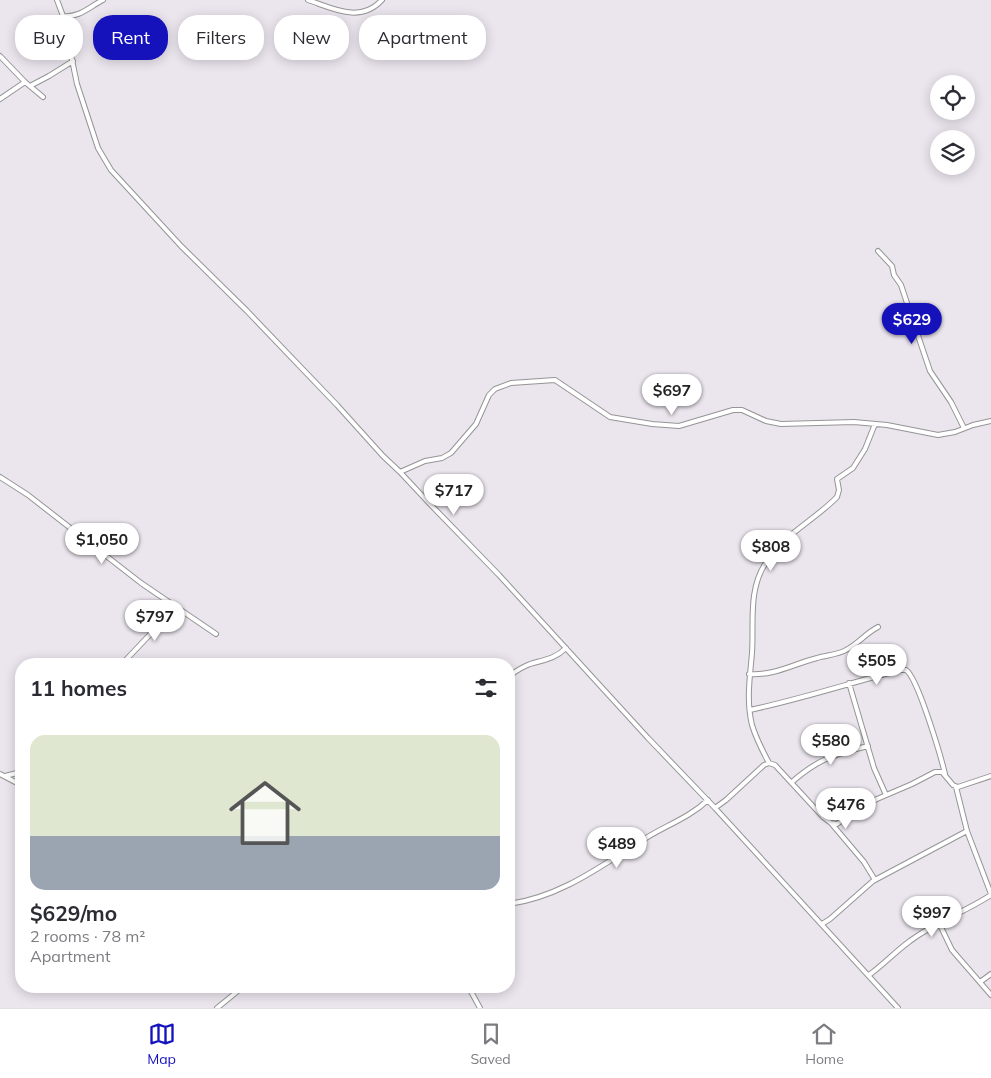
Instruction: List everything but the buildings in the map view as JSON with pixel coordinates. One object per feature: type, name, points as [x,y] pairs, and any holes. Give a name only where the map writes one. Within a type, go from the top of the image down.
[{"type":"street","points":[[57,0],[63,15]]},
{"type":"street","points":[[76,15],[103,0]]},
{"type":"street","points":[[308,0],[347,13],[357,13],[371,8],[382,0]]},
{"type":"street","points":[[0,56],[25,82],[43,97]]},
{"type":"street","points":[[30,86],[73,61],[77,84],[98,148],[111,170],[181,246],[247,311],[566,648],[648,738],[716,808],[898,1008]]},
{"type":"street","points":[[0,99],[25,82]]},
{"type":"street","points":[[878,251],[892,266],[894,275],[901,285],[928,368],[951,402],[964,428]]},
{"type":"street","points":[[400,472],[425,461],[442,458],[451,453],[476,424],[487,399],[495,389],[511,384],[537,380],[555,380],[610,417],[652,424],[679,426],[733,410],[742,410],[766,421],[781,424],[846,422],[875,424],[933,435],[943,435],[980,422],[991,421]]},
{"type":"street","points":[[875,424],[866,449],[853,468],[836,479],[839,490],[837,497],[786,539],[764,564],[757,583],[754,601],[752,653],[749,674],[750,710],[756,737],[769,762],[775,764],[823,818],[831,823],[864,862],[875,880]]},
{"type":"street","points":[[0,477],[28,496],[120,568],[216,634]]},
{"type":"street","points":[[128,658],[158,626],[178,609]]},
{"type":"street","points":[[749,674],[776,672],[809,660],[838,653],[851,647],[878,627]]},
{"type":"street","points":[[515,672],[560,654],[566,648]]},
{"type":"street","points":[[750,710],[900,670],[906,670],[910,673],[931,728],[945,774],[956,787],[967,832],[991,894],[977,904],[910,940],[869,975]]},
{"type":"street","points":[[850,683],[874,768],[886,795]]},
{"type":"street","points":[[792,782],[812,765],[825,758],[868,746]]},
{"type":"street","points":[[716,808],[769,762]]},
{"type":"street","points":[[831,823],[840,823],[859,808],[935,772],[945,774]]},
{"type":"street","points":[[0,774],[15,782]]},
{"type":"street","points":[[5,776],[15,774]]},
{"type":"street","points":[[956,787],[991,776]]},
{"type":"street","points":[[515,903],[537,898],[580,880],[647,837],[701,807],[708,800]]},
{"type":"street","points":[[822,924],[875,880],[967,832]]},
{"type":"street","points":[[939,923],[952,950],[991,994]]},
{"type":"street","points":[[980,982],[991,974]]},
{"type":"street","points":[[217,1008],[235,993]]},
{"type":"street","points":[[472,993],[480,1008]]}]
